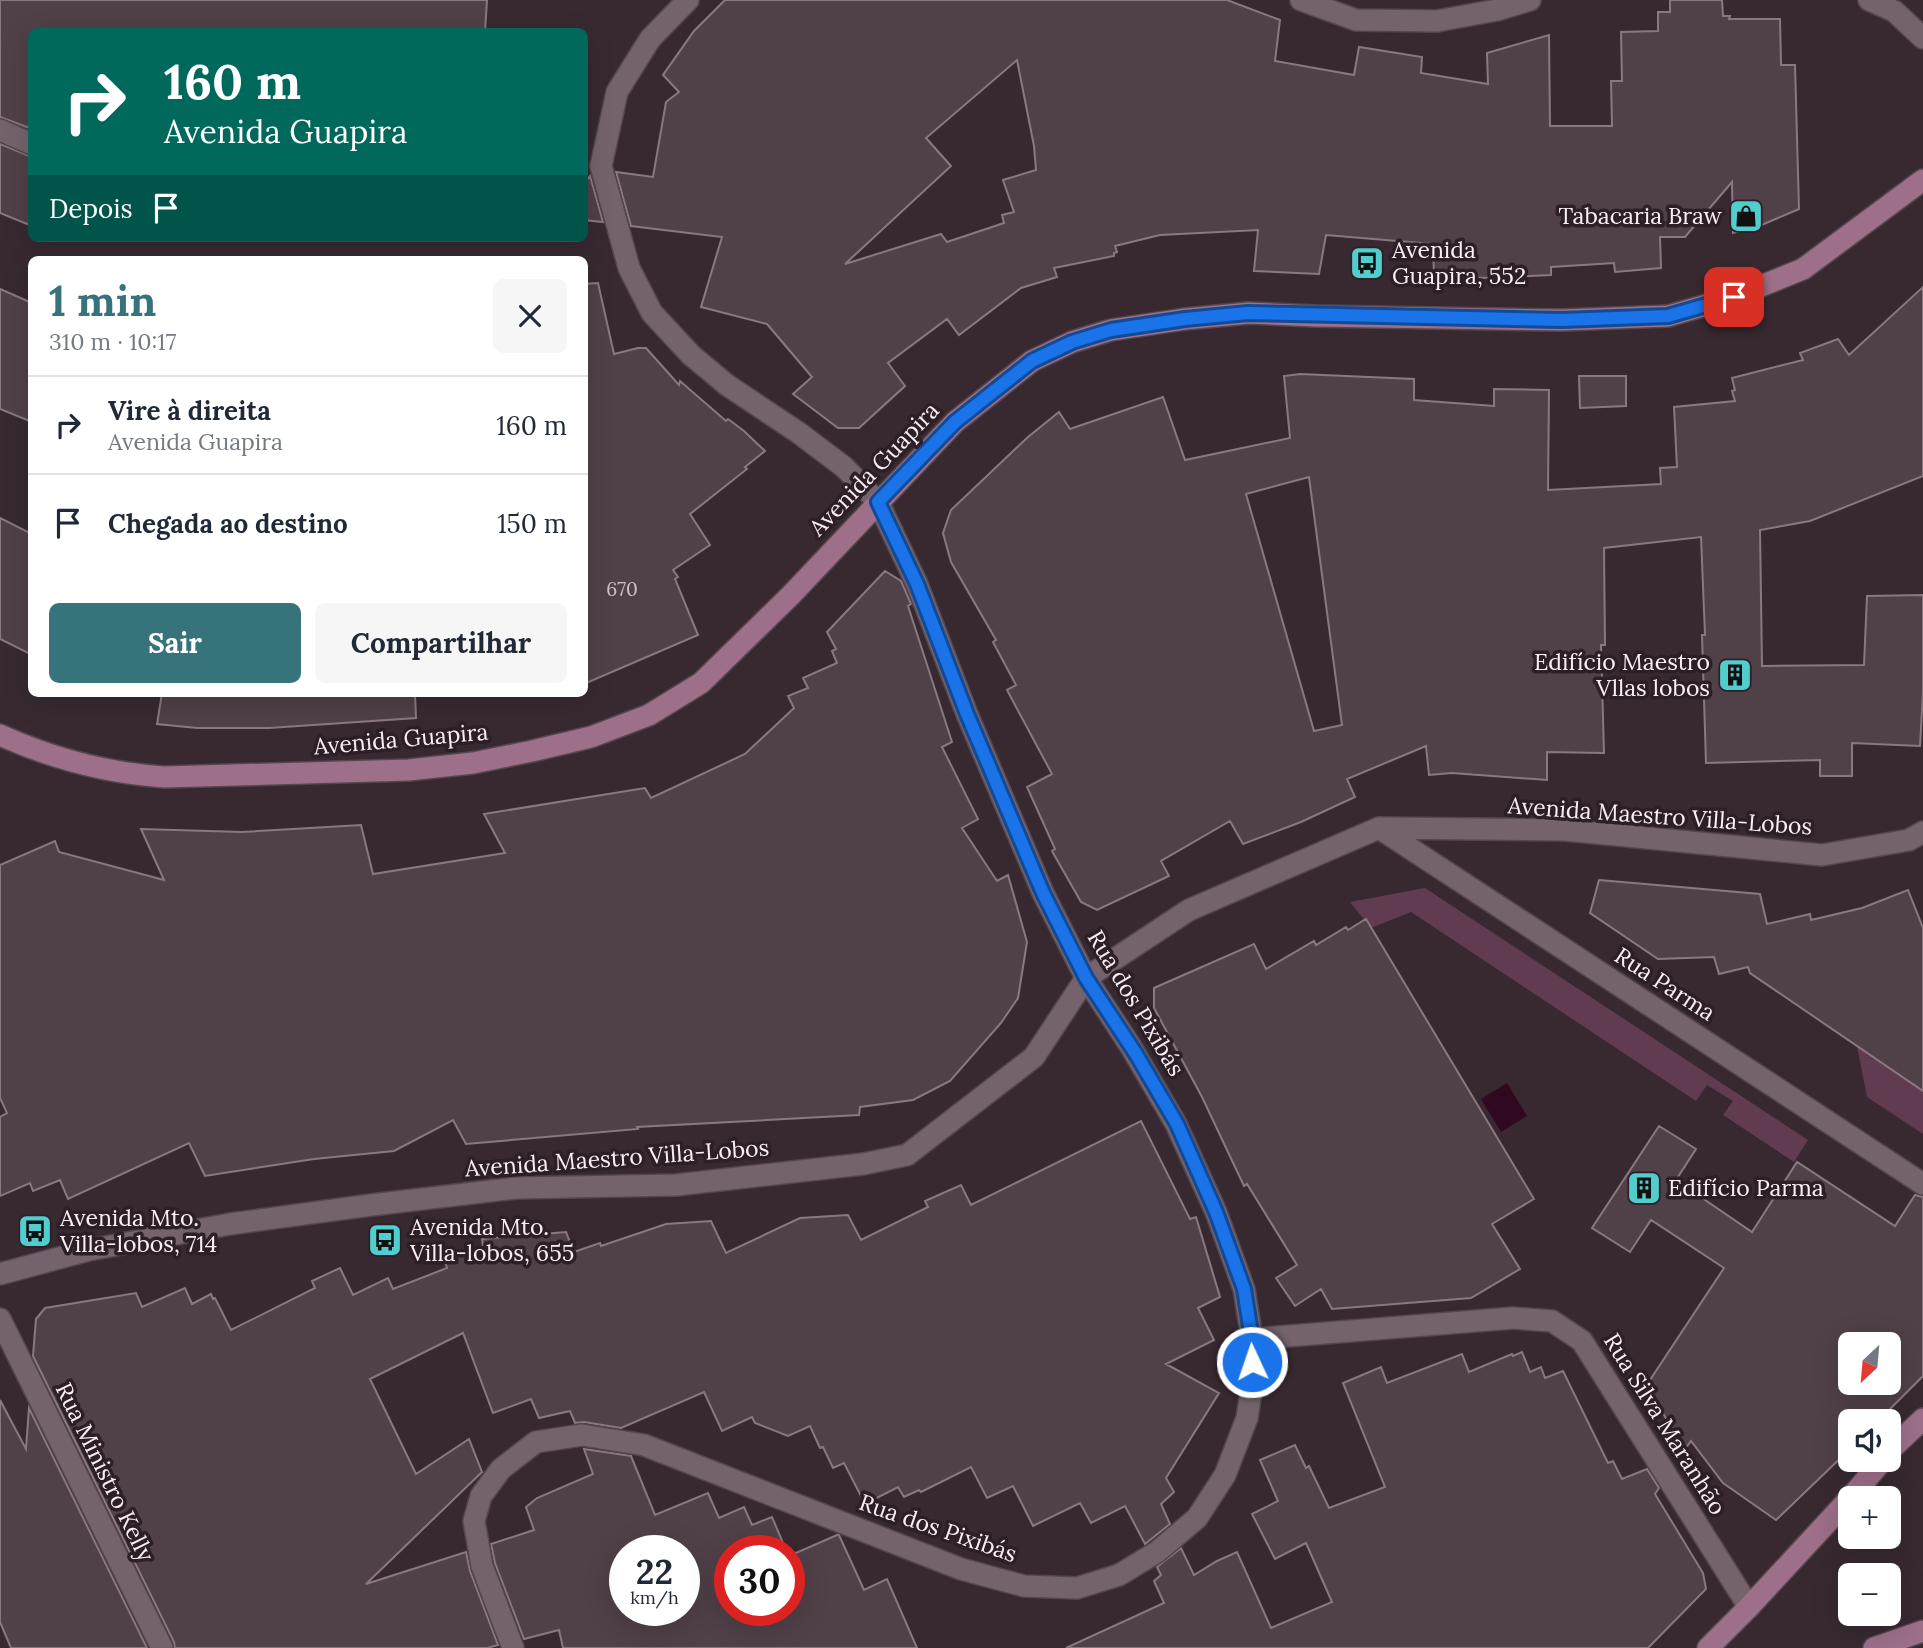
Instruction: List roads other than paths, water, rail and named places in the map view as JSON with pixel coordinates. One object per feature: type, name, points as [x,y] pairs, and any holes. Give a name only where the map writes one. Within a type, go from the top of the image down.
[{"type":"main road","name":"Avenida Guapira","points":[[0,734],[32,749],[127,774],[164,777],[409,770],[474,763],[591,737],[649,715],[701,684],[791,595],[955,422],[1032,361],[1072,342],[1111,330],[1248,313],[1562,320],[1668,316],[1734,297],[1802,269],[1923,180]]},
{"type":"main road","points":[[1901,1440],[1923,1419]]},
{"type":"main road","points":[[1860,1486],[1873,1472]]},
{"type":"main road","points":[[1708,1648],[1838,1511]]},
{"type":"main road","points":[[1874,1648],[1923,1631]]},
{"type":"street","points":[[593,166],[617,92],[650,39],[688,0]]},
{"type":"street","points":[[1301,0],[1356,20],[1437,21],[1497,10],[1530,0]]},
{"type":"street","points":[[1869,0],[1894,10],[1923,38]]},
{"type":"street","points":[[0,130],[28,142]]},
{"type":"street","name":"Rua dos Pixibás","points":[[513,1648],[482,1566],[474,1521],[481,1496],[501,1469],[536,1442],[582,1435],[643,1445],[961,1569],[1024,1586],[1077,1587],[1119,1575],[1157,1552],[1197,1518],[1225,1475],[1247,1418],[1252,1386],[1252,1339],[1244,1289],[1216,1212],[1177,1124],[1136,1054],[1086,978],[1038,881],[967,714],[917,584],[878,502],[844,467],[727,385],[691,355],[652,313],[629,268],[593,166]]},
{"type":"street","name":"Avenida Maestro Villa-Lobos","points":[[0,1274],[89,1250],[230,1224],[345,1208],[516,1188],[676,1185],[863,1164],[907,1155],[1034,1057],[1086,978],[1189,910],[1380,828],[1565,830],[1822,855],[1909,840],[1923,832]]},
{"type":"street","name":"Rua Parma","points":[[1380,828],[1923,1184]]},
{"type":"street","name":"Rua Silva Maranhão","points":[[1252,1339],[1513,1318],[1552,1321],[1582,1342],[1749,1607]]},
{"type":"street","name":"Rua Ministro Kelly","points":[[0,1319],[162,1648]]},
{"type":"place","name":"Tabacaria Braw","points":[[1746,216]]},
{"type":"place","name":"Avenida Guapira, 552","points":[[1367,263]]},
{"type":"place","name":"Edifício Maestro Vllas lobos","points":[[1735,675]]},
{"type":"place","name":"Edifício Parma","points":[[1644,1188]]},
{"type":"place","name":"Avenida Mto. Villa-lobos, 714","points":[[35,1231]]},
{"type":"place","name":"Avenida Mto. Villa-lobos, 655","points":[[385,1240]]}]
